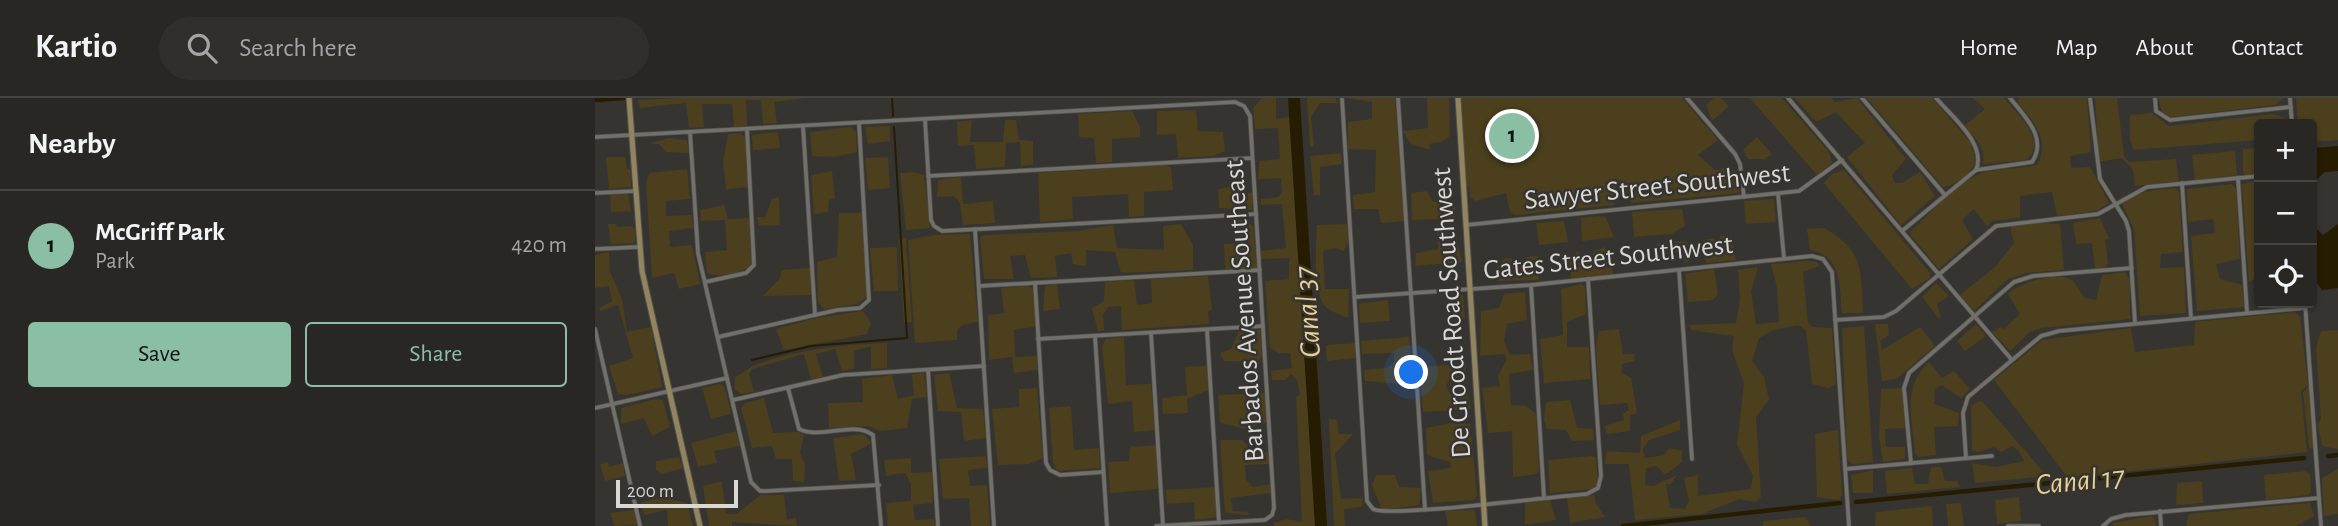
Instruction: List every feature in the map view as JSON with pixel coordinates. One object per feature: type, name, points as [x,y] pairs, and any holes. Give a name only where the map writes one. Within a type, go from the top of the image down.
[{"type":"street","points":[[629,98],[639,247],[700,526]]},
{"type":"street","points":[[1342,98],[1367,501],[1373,509],[1384,513],[1587,494],[1598,488],[1601,476],[1588,279]]},
{"type":"street","points":[[1398,98],[1425,509]]},
{"type":"street","name":"De Groodt Road Southwest","points":[[1458,98],[1485,526]]},
{"type":"street","points":[[1687,98],[1735,154],[1740,164],[1744,197]]},
{"type":"street","points":[[1789,98],[2012,360]]},
{"type":"street","points":[[1862,98],[1945,195]]},
{"type":"street","points":[[1902,231],[1976,170],[1979,164],[1977,149],[1936,98]]},
{"type":"street","points":[[1976,170],[2023,165],[2032,162],[2035,156],[2038,148],[2033,127],[2010,98]]},
{"type":"street","points":[[2090,98],[2096,167],[2129,232],[2135,323]]},
{"type":"street","points":[[2155,98],[2156,111],[2170,120],[2291,107]]},
{"type":"street","points":[[2290,98],[2292,119]]},
{"type":"street","name":"Barbados Avenue Southeast","points":[[925,119],[1234,102],[1244,106],[1250,116],[1274,507],[1272,515],[1265,520],[1219,523]]},
{"type":"street","points":[[595,137],[925,119],[934,226],[949,231],[1256,214]]},
{"type":"street","points":[[718,337],[815,315],[860,308],[867,303],[870,295],[859,123]]},
{"type":"street","points":[[803,126],[815,315]]},
{"type":"street","points":[[705,282],[745,273],[754,265],[747,129]]},
{"type":"street","points":[[690,132],[698,253],[754,487],[767,491],[879,485]]},
{"type":"street","points":[[928,176],[1252,158]]},
{"type":"street","name":"Sawyer Street Southwest","points":[[1466,225],[1744,197],[1807,188],[1842,160]]},
{"type":"street","points":[[1849,526],[1835,320],[1884,317],[1896,311],[1996,226],[2098,214],[2147,187],[2254,176]]},
{"type":"street","points":[[2238,178],[2247,313]]},
{"type":"street","points":[[2182,184],[2191,318]]},
{"type":"street","points":[[595,193],[636,191]]},
{"type":"street","points":[[1778,193],[1784,258]]},
{"type":"street","points":[[975,229],[994,526]]},
{"type":"street","points":[[595,249],[639,247]]},
{"type":"street","name":"Gates Street Southwest","points":[[1355,297],[1531,285],[1812,256],[1823,259],[1832,272],[1835,320]]},
{"type":"street","points":[[1911,463],[1905,381],[1909,373],[2014,282],[2023,278],[2132,268]]},
{"type":"street","points":[[978,286],[1260,270]]},
{"type":"street","points":[[1679,270],[1692,459]]},
{"type":"street","points":[[1035,283],[1048,467],[1060,475],[1103,472]]},
{"type":"street","points":[[1531,285],[1544,498]]},
{"type":"street","points":[[1966,457],[1964,404],[1968,397],[2041,336],[2135,323],[2283,308]]},
{"type":"street","points":[[2305,308],[2321,526]]},
{"type":"street","points":[[1038,339],[1263,326]]},
{"type":"street","points":[[595,330],[640,526]]},
{"type":"street","points":[[1156,526],[1219,523],[1207,330]]},
{"type":"street","points":[[1151,333],[1163,526]]},
{"type":"street","points":[[1095,336],[1107,526]]},
{"type":"street","points":[[733,401],[843,375],[983,366]]},
{"type":"street","points":[[928,370],[938,526]]},
{"type":"street","points":[[595,408],[727,378]]},
{"type":"street","points":[[788,388],[799,429],[813,433],[861,430],[873,435],[881,526]]},
{"type":"street","points":[[1846,469],[1992,456]]},
{"type":"street","points":[[2103,526],[2111,519],[2126,515],[2319,498]]},
{"type":"street","points":[[2160,511],[2161,526]]},
{"type":"street","points":[[2008,526],[2038,525]]},
{"type":"shaded area","points":[[806,98],[774,102],[777,123],[763,124],[761,100],[746,100],[747,126],[734,127],[732,104],[702,104],[704,127],[689,128],[686,103],[640,108],[638,100]]},
{"type":"shaded area","points":[[1262,98],[1276,98],[1276,119],[1290,117],[1315,526],[1274,526],[1274,523],[1287,519],[1302,522],[1296,397],[1300,394],[1297,380],[1291,374],[1286,380],[1272,380],[1271,371],[1292,368],[1290,353],[1279,353],[1270,348],[1265,281],[1289,279],[1289,258],[1261,259],[1261,251],[1286,248],[1282,204],[1261,205],[1261,199],[1278,197],[1282,192],[1281,178],[1258,179],[1259,161],[1280,159],[1278,128],[1255,129],[1253,108]]},
{"type":"shaded area","points":[[1307,98],[1335,98],[1338,103],[1320,103],[1311,117],[1314,146],[1310,147]]},
{"type":"shaded area","points":[[1346,98],[1395,98],[1404,221],[1381,223],[1378,209],[1354,209],[1353,195],[1375,192],[1376,150],[1348,149],[1348,122],[1372,119],[1372,102]]},
{"type":"shaded area","points":[[1427,98],[1449,98],[1450,136],[1441,142],[1429,144],[1430,150],[1411,144],[1403,131],[1428,128]]},
{"type":"shaded area","points":[[1461,98],[1682,98],[1718,140],[1698,155],[1716,171],[1723,168],[1737,171],[1739,193],[1631,203],[1624,184],[1612,189],[1614,205],[1515,215],[1510,212],[1506,193],[1475,201],[1470,197],[1469,186],[1466,186]]},
{"type":"shaded area","points":[[1714,98],[1721,98],[1729,106],[1712,121],[1706,105]]},
{"type":"shaded area","points":[[1750,98],[1782,98],[1829,152],[1832,163],[1817,175]]},
{"type":"shaded area","points":[[1795,98],[1832,98],[1835,102],[1857,98],[1906,159],[1892,175],[1895,183],[1902,183],[1920,172],[1935,196],[1901,225],[1847,157],[1865,143],[1836,112],[1816,122]]},
{"type":"shaded area","points":[[1867,98],[1932,98],[1971,143],[1976,162],[1962,178],[1943,187]]},
{"type":"shaded area","points":[[1973,98],[2004,98],[2016,111],[2033,136],[2032,153],[2026,160],[1983,164],[1981,148],[1964,126],[1985,109]]},
{"type":"shaded area","points":[[2019,98],[2087,98],[2091,152],[2070,156],[2071,168],[2089,167],[2109,203],[2096,211],[2057,216],[2052,192],[2020,196],[2020,218],[1993,221],[1987,226],[1974,209],[1962,220],[1973,239],[1939,269],[1909,233],[1953,191],[1972,178],[1987,171],[2037,165],[2041,156],[2041,139],[2034,123],[2017,102]]},
{"type":"shaded area","points":[[2095,98],[2117,98],[2124,156],[2129,162],[2176,159],[2179,181],[2135,186],[2133,170],[2122,158],[2099,162]]},
{"type":"shaded area","points":[[2158,98],[2284,98],[2275,105],[2171,117],[2162,112]]},
{"type":"shaded area","points":[[2296,98],[2338,98],[2338,140],[2317,142],[2317,119],[2298,119]]},
{"type":"shaded area","points":[[1196,110],[1198,131],[1223,132],[1225,151],[1213,156],[1178,158],[1176,134],[1157,135],[1157,111]]},
{"type":"shaded area","points":[[1132,111],[1140,127],[1140,137],[1112,139],[1112,162],[1096,163],[1094,138],[1079,137],[1078,114]]},
{"type":"shaded area","points":[[2152,113],[2169,126],[2272,114],[2285,119],[2254,119],[2254,140],[2134,150],[2130,141],[2130,115]]},
{"type":"shaded area","points":[[972,120],[970,142],[1003,142],[1005,120],[1016,120],[1019,140],[1033,141],[1033,165],[1021,166],[1020,142],[1006,143],[1005,167],[976,169],[974,145],[958,146],[957,122]]},
{"type":"shaded area","points":[[890,126],[890,141],[868,144],[865,127]]},
{"type":"shaded area","points":[[851,127],[856,132],[857,152],[835,157],[812,156],[810,132]]},
{"type":"shaded area","points":[[778,132],[780,148],[753,150],[752,135]]},
{"type":"shaded area","points":[[741,133],[745,137],[748,187],[726,189],[723,162],[728,134]]},
{"type":"shaded area","points":[[1757,137],[1772,154],[1765,159],[1748,159],[1743,150]]},
{"type":"shaded area","points":[[668,138],[687,140],[689,153],[666,152],[659,144],[649,144]]},
{"type":"shaded area","points":[[2254,148],[2254,174],[2243,173],[2243,149]]},
{"type":"shaded area","points":[[2235,151],[2237,175],[2195,180],[2192,155]]},
{"type":"shaded area","points":[[1341,153],[1342,164],[1320,167],[1320,195],[1314,195],[1310,156]]},
{"type":"shaded area","points":[[606,157],[625,157],[627,168],[631,170],[631,187],[609,189]]},
{"type":"shaded area","points":[[888,157],[890,188],[868,190],[865,158]]},
{"type":"shaded area","points":[[1165,165],[1171,167],[1173,190],[1144,192],[1144,216],[1129,217],[1128,194],[1072,197],[1073,219],[1040,222],[1038,173]]},
{"type":"shaded area","points":[[687,169],[690,199],[666,201],[666,216],[692,215],[693,228],[669,231],[670,247],[692,245],[700,284],[679,289],[674,273],[652,278],[646,183],[649,173]]},
{"type":"shaded area","points":[[1844,170],[1930,273],[1930,278],[1912,289],[1824,183],[1832,174]]},
{"type":"shaded area","points":[[832,171],[835,198],[829,200],[828,212],[814,214],[811,175]]},
{"type":"shaded area","points":[[900,173],[924,175],[930,228],[906,230]]},
{"type":"shaded area","points":[[961,177],[963,204],[993,201],[995,223],[963,225],[960,203],[954,196],[937,197],[938,180]]},
{"type":"shaded area","points":[[2254,181],[2254,279],[2249,282],[2242,184]]},
{"type":"shaded area","points":[[1241,184],[1243,199],[1248,200],[1248,193],[1253,192],[1252,210],[1219,208],[1218,189]]},
{"type":"shaded area","points":[[2232,184],[2236,189],[2240,259],[2216,264],[2220,279],[2242,285],[2244,307],[2197,311],[2191,236],[2215,233],[2213,219],[2188,222],[2187,189]]},
{"type":"shaded area","points":[[2174,188],[2179,191],[2183,252],[2161,254],[2160,268],[2184,267],[2186,313],[2140,316],[2134,229],[2122,204],[2140,194]]},
{"type":"shaded area","points":[[1427,191],[1433,202],[1455,202],[1455,218],[1412,220],[1411,193]]},
{"type":"shaded area","points":[[628,194],[631,211],[611,212],[610,195]]},
{"type":"shaded area","points":[[779,197],[780,225],[759,226],[757,217],[765,217],[772,199]]},
{"type":"shaded area","points":[[1774,199],[1776,222],[1746,224],[1744,201]]},
{"type":"shaded area","points":[[724,205],[728,219],[750,218],[753,264],[737,273],[707,273],[705,252],[727,250],[725,220],[701,221],[700,210]]},
{"type":"shaded area","points":[[1682,209],[1685,226],[1671,234],[1634,237],[1632,212]]},
{"type":"shaded area","points":[[839,213],[862,213],[868,296],[857,304],[824,309],[818,302],[817,262],[837,257]]},
{"type":"shaded area","points":[[1605,216],[1614,237],[1582,241],[1581,218]]},
{"type":"shaded area","points":[[2100,218],[2109,239],[2105,240],[2108,263],[2103,268],[2095,269],[2092,243],[2076,244],[2073,223]]},
{"type":"shaded area","points":[[1235,220],[1246,220],[1253,226],[1257,268],[1225,269],[1224,244],[1239,244]]},
{"type":"shaded area","points":[[1564,221],[1568,242],[1539,245],[1536,223]]},
{"type":"shaded area","points":[[608,224],[618,227],[631,226],[635,230],[635,243],[611,244]]},
{"type":"shaded area","points":[[1181,224],[1193,245],[1193,270],[1121,273],[1115,252],[1086,250],[1086,266],[1073,264],[1071,253],[1055,256],[1057,277],[1031,278],[1025,255],[1010,256],[1014,279],[984,279],[980,237],[985,235],[1077,231],[1113,225],[1117,248],[1164,250],[1163,226]]},
{"type":"shaded area","points":[[1347,224],[1348,241],[1344,251],[1336,248],[1323,251],[1325,289],[1349,289],[1348,318],[1329,310],[1322,302],[1317,281],[1316,256],[1317,225]]},
{"type":"shaded area","points":[[2060,224],[2064,270],[2026,273],[2008,279],[1974,311],[1960,295],[1996,266],[2014,243],[2010,226]]},
{"type":"shaded area","points":[[1824,228],[1847,245],[1858,263],[1863,313],[1842,313],[1834,265],[1821,253],[1810,250],[1807,229]]},
{"type":"shaded area","points":[[1437,233],[1455,233],[1462,262],[1415,266],[1416,253],[1438,249]]},
{"type":"shaded area","points":[[970,234],[978,322],[962,325],[957,330],[957,340],[915,343],[908,240],[933,235]]},
{"type":"shaded area","points":[[1720,236],[1731,236],[1736,260],[1706,263],[1703,240],[1714,238],[1715,242],[1720,241]]},
{"type":"shaded area","points":[[899,238],[908,238],[912,322],[904,322]]},
{"type":"shaded area","points":[[1687,241],[1689,261],[1685,263],[1674,252],[1658,251],[1657,243]]},
{"type":"shaded area","points":[[897,247],[898,291],[874,291],[870,248]]},
{"type":"shaded area","points":[[1604,247],[1610,252],[1613,274],[1571,278],[1569,260],[1577,252],[1580,253],[1582,266],[1590,254]]},
{"type":"shaded area","points":[[609,252],[610,272],[622,299],[627,332],[651,327],[662,387],[627,395],[618,394],[609,366],[633,358],[618,305],[600,311],[599,308],[612,302],[609,286],[595,288],[595,255]]},
{"type":"shaded area","points":[[1538,256],[1539,280],[1497,281],[1496,269],[1505,258],[1511,258],[1516,267],[1527,257]]},
{"type":"shaded area","points":[[1817,262],[1819,266],[1803,272],[1808,323],[1813,327],[1832,328],[1836,384],[1829,388],[1812,384],[1806,330],[1798,325],[1774,330],[1759,338],[1752,361],[1764,377],[1769,400],[1756,417],[1761,497],[1756,502],[1739,499],[1702,514],[1635,520],[1629,464],[1605,464],[1607,451],[1640,453],[1641,436],[1680,420],[1680,430],[1649,440],[1643,450],[1645,458],[1664,455],[1669,448],[1682,451],[1682,462],[1665,475],[1657,466],[1646,468],[1645,485],[1653,486],[1677,475],[1671,484],[1666,484],[1670,508],[1685,509],[1689,501],[1684,478],[1698,475],[1698,496],[1751,489],[1753,476],[1737,445],[1744,383],[1732,350],[1734,336],[1691,330],[1690,325],[1736,323],[1740,299],[1738,270],[1758,267],[1751,292],[1756,324],[1779,322],[1777,287],[1771,264]]},
{"type":"shaded area","points":[[810,268],[811,295],[763,296],[780,278],[782,270]]},
{"type":"shaded area","points":[[1714,269],[1718,294],[1713,300],[1688,302],[1685,274]]},
{"type":"shaded area","points":[[2125,272],[2130,281],[2130,319],[2042,328],[2030,332],[2010,351],[1992,332],[2001,327],[2004,329],[2020,314],[2008,294],[2020,286],[2048,278],[2065,278],[2074,281],[2085,298],[2096,300],[2102,275]]},
{"type":"shaded area","points":[[1208,276],[1212,309],[1208,312],[1209,324],[1122,330],[1121,306],[1108,307],[1103,315],[1104,330],[1098,332],[1092,308],[1104,301],[1105,282],[1134,280],[1137,305],[1152,303],[1151,279]]},
{"type":"shaded area","points":[[1936,283],[1949,296],[1937,304],[1941,316],[1939,319],[1922,297]]},
{"type":"shaded area","points":[[1057,284],[1060,309],[1043,311],[1045,286]]},
{"type":"shaded area","points":[[1581,284],[1585,287],[1586,314],[1567,322],[1567,347],[1589,347],[1590,379],[1544,383],[1540,339],[1563,335],[1561,289]]},
{"type":"shaded area","points":[[1028,286],[1033,289],[1036,326],[1014,330],[1015,357],[1037,356],[1037,370],[1014,373],[1012,357],[989,360],[988,315],[1004,313],[1001,288]]},
{"type":"shaded area","points":[[1525,292],[1527,320],[1507,324],[1504,341],[1510,355],[1530,354],[1533,370],[1509,374],[1511,405],[1526,406],[1536,414],[1539,470],[1537,474],[1513,477],[1512,431],[1488,433],[1482,388],[1500,386],[1498,376],[1507,359],[1504,354],[1480,356],[1481,311],[1499,308],[1504,294]]},
{"type":"shaded area","points":[[1449,295],[1463,295],[1465,319],[1450,320]]},
{"type":"shaded area","points":[[1388,300],[1390,321],[1360,323],[1359,305]]},
{"type":"shaded area","points":[[863,311],[871,323],[867,334],[784,350],[776,329],[816,318]]},
{"type":"shaded area","points":[[2295,312],[2300,316],[2308,385],[2301,391],[2307,452],[2068,478],[1994,380],[2042,340],[2131,328],[2135,352],[2194,345],[2195,322]]},
{"type":"shaded area","points":[[1875,324],[1888,324],[1889,335],[1880,341],[1882,350],[1920,327],[1935,346],[1896,379],[1882,381]]},
{"type":"shaded area","points":[[1976,324],[1986,336],[1965,351],[1957,341]]},
{"type":"shaded area","points":[[1864,326],[1873,462],[1852,464],[1847,459],[1842,328]]},
{"type":"shaded area","points":[[1619,329],[1623,354],[1635,354],[1634,361],[1622,364],[1621,372],[1631,378],[1637,413],[1630,415],[1630,431],[1607,434],[1604,426],[1624,420],[1623,414],[1629,410],[1627,403],[1600,405],[1596,346],[1599,331]]},
{"type":"shaded area","points":[[1260,330],[1262,356],[1258,362],[1224,361],[1220,353],[1231,349],[1239,331]]},
{"type":"shaded area","points":[[2338,330],[2337,449],[2322,446],[2318,425],[2321,418],[2316,348],[2321,331]]},
{"type":"shaded area","points":[[1124,337],[1126,385],[1151,384],[1155,430],[1134,432],[1132,401],[1108,404],[1102,346],[1106,339]]},
{"type":"shaded area","points":[[1409,337],[1414,385],[1365,381],[1364,370],[1387,368],[1394,363],[1394,353],[1362,354],[1361,341]]},
{"type":"shaded area","points":[[887,343],[887,368],[871,369],[871,346],[854,351],[854,369],[842,371],[835,349],[816,354],[823,377],[811,379],[804,354],[752,369],[749,374],[754,392],[740,394],[734,388],[735,377],[769,360],[819,349]]},
{"type":"shaded area","points":[[1355,343],[1355,358],[1327,361],[1326,345]]},
{"type":"shaded area","points":[[1929,362],[1942,378],[1954,371],[1970,389],[1961,398],[1942,385],[1935,389],[1934,404],[1959,413],[1958,426],[1934,427],[1936,455],[1918,457],[1915,453],[1911,416],[1912,393],[1920,372]]},
{"type":"shaded area","points":[[1466,364],[1466,377],[1449,380],[1446,386],[1450,394],[1468,394],[1471,409],[1423,412],[1420,372],[1425,366]]},
{"type":"shaded area","points":[[1207,366],[1208,390],[1187,399],[1188,413],[1163,414],[1162,398],[1187,395],[1185,367]]},
{"type":"shaded area","points":[[924,373],[927,397],[912,399],[907,428],[880,431],[868,426],[829,428],[828,403],[863,402],[862,379],[892,375],[898,399],[914,395],[912,374]]},
{"type":"shaded area","points":[[949,373],[957,408],[983,409],[986,438],[964,441],[961,412],[938,411],[934,375]]},
{"type":"shaded area","points":[[720,384],[725,388],[731,414],[711,419],[702,388]]},
{"type":"shaded area","points":[[2309,386],[2314,449],[2309,448],[2303,392]]},
{"type":"shaded area","points":[[1037,388],[1043,458],[1029,464],[998,465],[992,409],[1019,407],[1019,389]]},
{"type":"shaded area","points":[[1902,388],[1905,428],[1885,429],[1886,447],[1905,447],[1905,459],[1883,462],[1879,436],[1881,389]]},
{"type":"shaded area","points":[[1266,393],[1268,422],[1246,429],[1220,423],[1218,395]]},
{"type":"shaded area","points":[[764,398],[773,433],[799,432],[804,435],[800,453],[805,464],[804,482],[793,481],[792,459],[776,459],[772,446],[752,448],[741,408],[745,403]]},
{"type":"shaded area","points":[[656,399],[663,400],[670,427],[652,436],[644,418],[621,424],[621,408]]},
{"type":"shaded area","points":[[1570,400],[1577,428],[1593,429],[1594,440],[1572,441],[1566,430],[1547,429],[1544,420],[1546,402]]},
{"type":"shaded area","points":[[1981,400],[2047,476],[1975,483],[1972,463],[1996,467],[2024,461],[2019,451],[2012,446],[2001,452],[1994,447],[1978,452],[1972,450],[1971,406]]},
{"type":"shaded area","points":[[1071,406],[1074,450],[1099,448],[1100,468],[1057,471],[1053,462],[1049,408]]},
{"type":"shaded area","points":[[1329,419],[1337,420],[1339,434],[1353,434],[1335,454],[1341,499],[1363,498],[1362,507],[1344,509],[1345,526],[1334,526]]},
{"type":"shaded area","points":[[1451,423],[1470,424],[1477,496],[1474,500],[1433,503],[1428,471],[1451,468],[1450,462],[1427,455],[1426,428]]},
{"type":"shaded area","points":[[1838,430],[1842,494],[1839,500],[1817,497],[1815,434]]},
{"type":"shaded area","points":[[736,431],[740,446],[714,451],[717,463],[698,467],[691,443]]},
{"type":"shaded area","points":[[863,434],[872,443],[851,454],[856,480],[839,481],[833,438]]},
{"type":"shaded area","points":[[1220,440],[1243,440],[1253,453],[1268,452],[1270,464],[1245,465],[1246,480],[1253,487],[1270,484],[1270,493],[1231,498],[1233,511],[1248,512],[1249,515],[1225,513]]},
{"type":"shaded area","points":[[1156,445],[1158,489],[1110,493],[1108,462],[1129,461],[1130,447]]},
{"type":"shaded area","points":[[986,456],[987,468],[968,470],[970,486],[987,485],[990,526],[971,526],[969,498],[943,499],[939,459]]},
{"type":"shaded area","points":[[679,457],[683,468],[662,474],[656,470],[656,461]]},
{"type":"shaded area","points":[[1596,457],[1598,485],[1593,489],[1550,493],[1548,460]]},
{"type":"shaded area","points":[[911,458],[911,473],[932,472],[933,503],[913,505],[915,520],[934,519],[935,526],[888,526],[886,503],[911,501],[911,484],[905,473],[886,476],[884,460]]},
{"type":"shaded area","points":[[608,462],[609,467],[623,463],[625,476],[605,481],[600,464]]},
{"type":"shaded area","points":[[1931,467],[1941,467],[1945,481],[1957,481],[1960,487],[1887,494],[1885,471],[1912,468],[1915,484],[1928,484]]},
{"type":"shaded area","points":[[2338,469],[2338,514],[2324,516],[2322,478]]},
{"type":"shaded area","points":[[1873,470],[1873,493],[1853,493],[1851,475]]},
{"type":"shaded area","points":[[2305,471],[2310,474],[2311,492],[2308,495],[2266,500],[2264,475]]},
{"type":"shaded area","points":[[1376,475],[1395,475],[1399,487],[1421,488],[1419,505],[1382,510],[1372,485]]},
{"type":"shaded area","points":[[722,481],[726,514],[737,514],[760,495],[784,495],[787,520],[796,518],[797,526],[732,522],[732,526],[709,526],[703,486]]},
{"type":"shaded area","points":[[2202,481],[2203,503],[2176,505],[2177,483]]},
{"type":"shaded area","points":[[1215,487],[1217,517],[1195,520],[1194,502],[1167,504],[1166,490]]},
{"type":"shaded area","points":[[1595,495],[1595,502],[1605,517],[1570,523],[1567,498]]},
{"type":"shaded area","points":[[662,497],[687,503],[693,526],[668,526],[667,510],[645,515],[640,503]]},
{"type":"shaded area","points":[[2019,497],[2021,521],[1997,524],[1995,500]]},
{"type":"shaded area","points":[[1550,500],[1556,520],[1525,525],[1525,502]]},
{"type":"shaded area","points":[[1961,503],[1964,526],[1948,526],[1946,504]]},
{"type":"shaded area","points":[[2310,503],[2314,516],[2296,526],[2186,526],[2189,514]]},
{"type":"shaded area","points":[[1932,506],[1933,526],[1875,526],[1876,512]]},
{"type":"shaded area","points":[[634,510],[637,525],[615,526],[610,513]]},
{"type":"shaded area","points":[[1475,510],[1477,526],[1448,526],[1445,511]]},
{"type":"shaded area","points":[[2153,516],[2157,526],[2114,526],[2112,523]]},
{"type":"shaded area","points":[[1805,517],[1811,526],[1763,526],[1763,521]]},
{"type":"water","name":"Canal 37","points":[[1288,98],[1300,98],[1327,526],[1315,526]]},
{"type":"water","points":[[2338,146],[2338,171],[2325,172],[2317,179],[2317,148]]},
{"type":"water","points":[[2338,224],[2338,288],[2322,290],[2317,284],[2317,229],[2323,235]]},
{"type":"waterway","points":[[595,100],[624,98]]},
{"type":"waterway","points":[[892,98],[893,116]]},
{"type":"waterway","points":[[752,360],[811,346],[907,338],[894,127]]},
{"type":"waterway","name":"Canal 17","points":[[2328,456],[2338,455]]},
{"type":"waterway","name":"Canal 17","points":[[1856,502],[2304,458]]},
{"type":"waterway","name":"Canal 17","points":[[1623,526],[1840,503]]},
{"type":"place","name":"McGriff Park","points":[[1512,136]]}]
